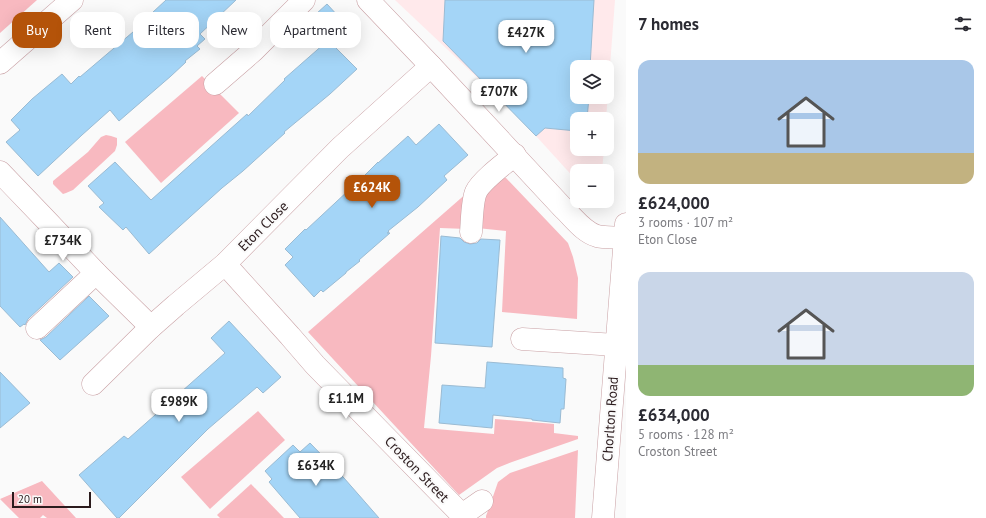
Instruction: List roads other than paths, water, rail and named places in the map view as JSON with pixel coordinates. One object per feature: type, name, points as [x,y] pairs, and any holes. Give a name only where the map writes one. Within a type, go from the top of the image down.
[{"type":"street","points":[[0,63],[72,0]]},
{"type":"street","points":[[215,84],[253,51],[304,0]]},
{"type":"street","points":[[368,0],[583,228],[597,236],[625,231]]},
{"type":"street","name":"Eton Close","points":[[93,384],[151,327],[225,264],[340,148],[431,66]]},
{"type":"street","points":[[471,232],[476,191],[488,178],[515,155]]},
{"type":"street","points":[[0,172],[96,273],[151,327]]},
{"type":"street","name":"Chorlton Road","points":[[602,518],[623,271],[625,231]]},
{"type":"street","name":"Croston Street","points":[[225,264],[315,365],[463,517],[482,501]]},
{"type":"street","points":[[37,328],[96,273]]},
{"type":"street","points":[[522,339],[616,345]]}]
